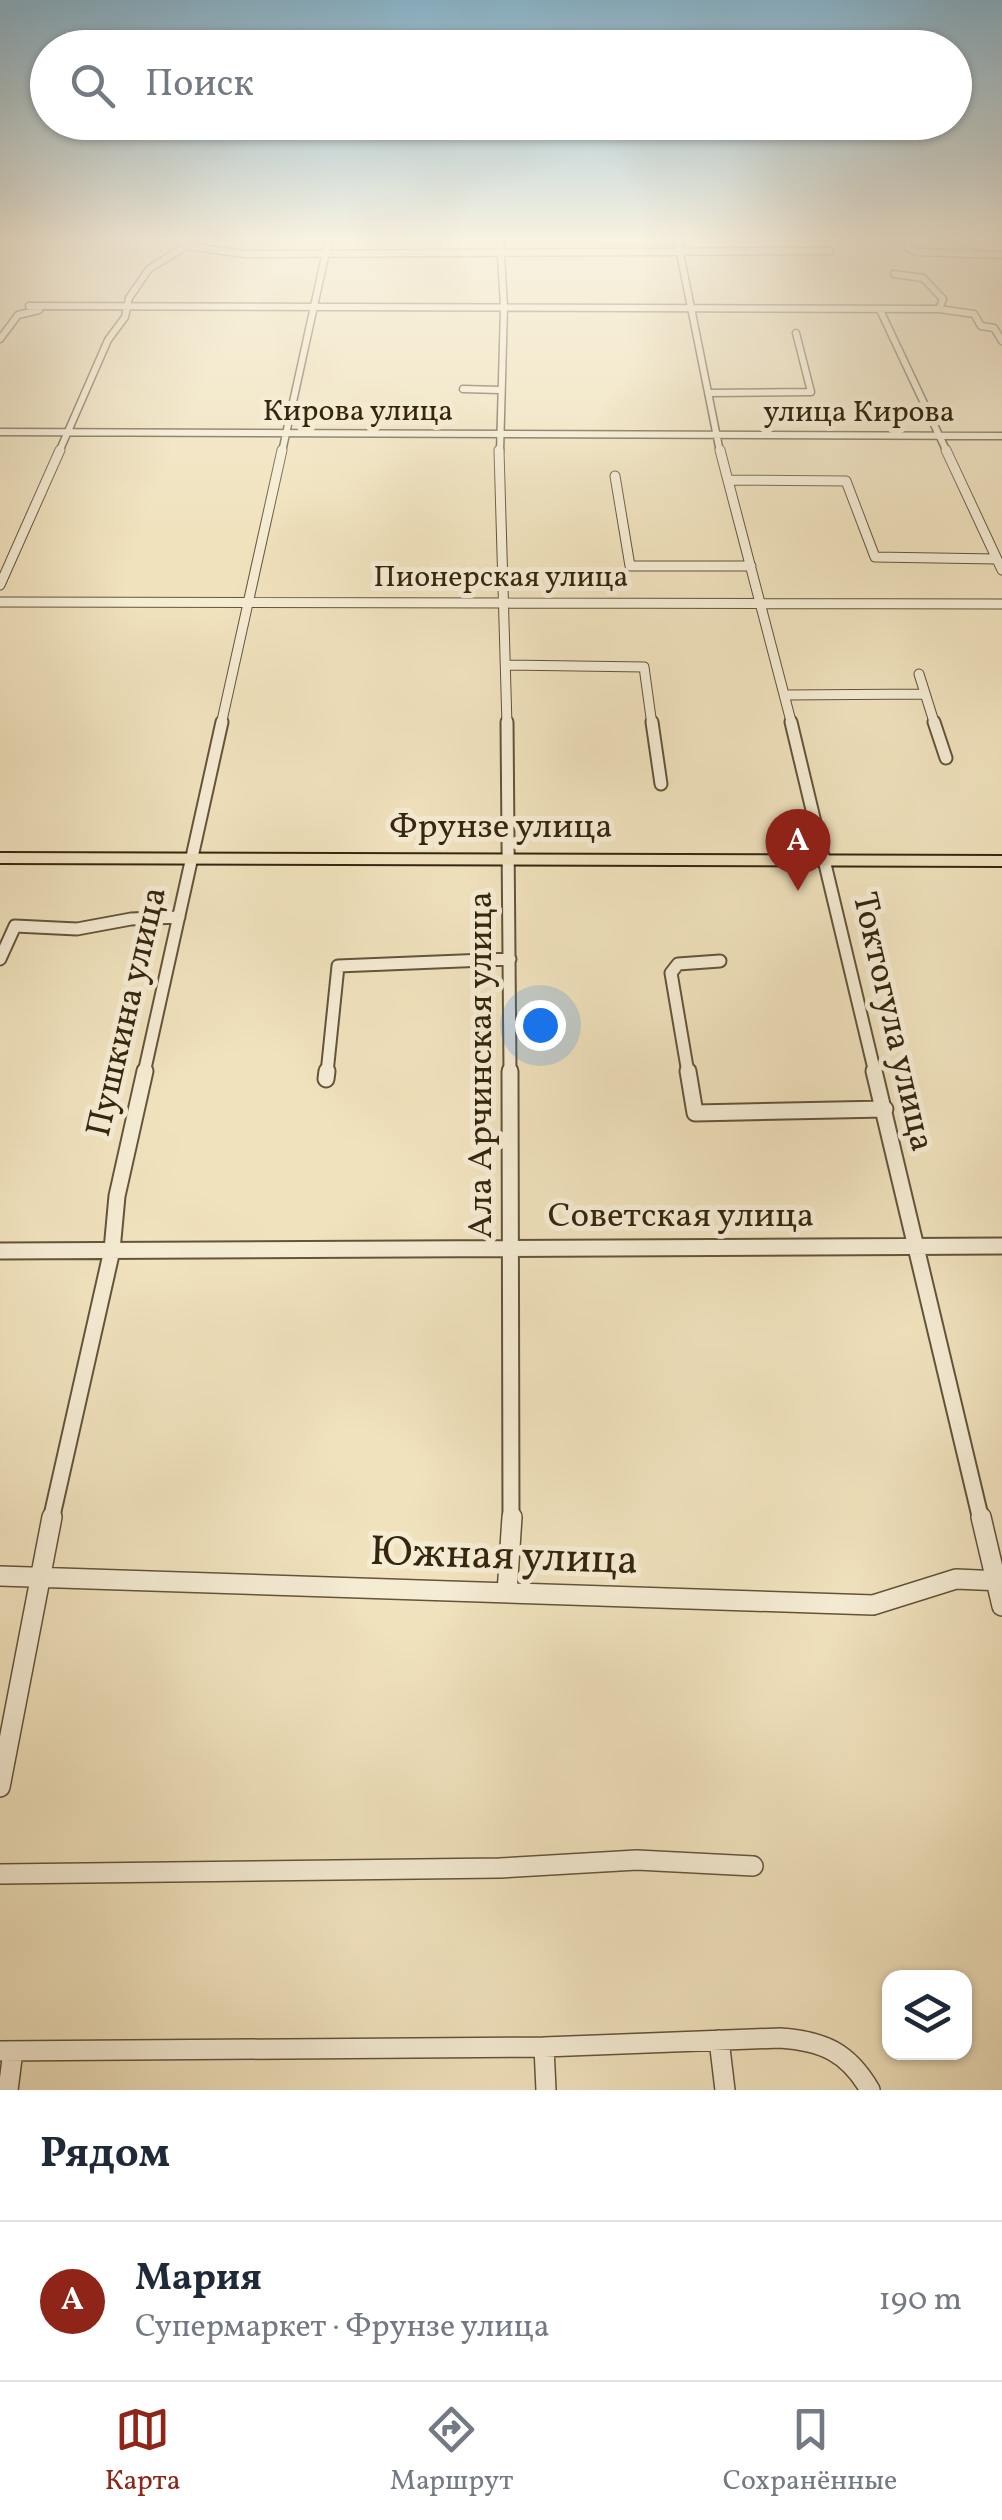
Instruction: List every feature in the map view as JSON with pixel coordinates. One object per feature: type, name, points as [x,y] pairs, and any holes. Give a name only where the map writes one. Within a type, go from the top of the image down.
[{"type":"main road","name":"Фрунзе улица","points":[[0,846],[195,853],[510,855],[824,854],[1002,848]]},
{"type":"main road","name":"Фрунзе улица","points":[[0,858],[195,853]]},
{"type":"main road","name":"Фрунзе улица","points":[[824,854],[1002,861]]},
{"type":"street","points":[[0,585],[113,336]]},
{"type":"street","name":"Пушкина улица","points":[[0,1787],[38,1577],[112,1250],[118,1196],[305,336]]},
{"type":"street","name":"Ала Арчинская улица","points":[[503,336],[499,434],[510,855],[509,1246],[514,1476],[506,1593]]},
{"type":"street","name":"Токтогула улица","points":[[698,336],[716,436],[824,854],[999,1580],[1002,1606]]},
{"type":"street","points":[[708,393],[811,392],[814,389],[797,336]]},
{"type":"street","points":[[892,336],[1002,570]]},
{"type":"street","points":[[463,389],[500,390]]},
{"type":"street","name":"Кирова улица","points":[[0,432],[716,436]]},
{"type":"street","name":"улица Кирова","points":[[716,436],[1002,436]]},
{"type":"street","points":[[615,476],[630,566],[752,566]]},
{"type":"street","points":[[728,480],[846,481],[875,557],[997,559]]},
{"type":"street","name":"Пионерская улица","points":[[0,602],[1002,604]]},
{"type":"street","points":[[506,665],[644,667],[661,784]]},
{"type":"street","points":[[919,674],[946,758]]},
{"type":"street","points":[[785,695],[926,694]]},
{"type":"street","points":[[0,959],[16,926],[77,929],[131,919],[179,917]]},
{"type":"street","points":[[326,1079],[338,966],[510,959]]},
{"type":"street","points":[[720,962],[678,964],[670,973],[695,1113],[885,1109]]},
{"type":"street","name":"Советская улица","points":[[0,1251],[1002,1246]]},
{"type":"street","name":"Южная улица","points":[[0,1576],[873,1605],[956,1580],[999,1580]]},
{"type":"street","points":[[0,1874],[500,1868],[637,1860],[752,1866]]},
{"type":"street","points":[[719,2040],[724,2090]]},
{"type":"street","points":[[8,2090],[7,2051],[544,2047],[817,2040],[852,2062],[870,2090]]},
{"type":"street","points":[[544,2047],[546,2090]]},
{"type":"place","name":"Мария","points":[[798,891]]}]
